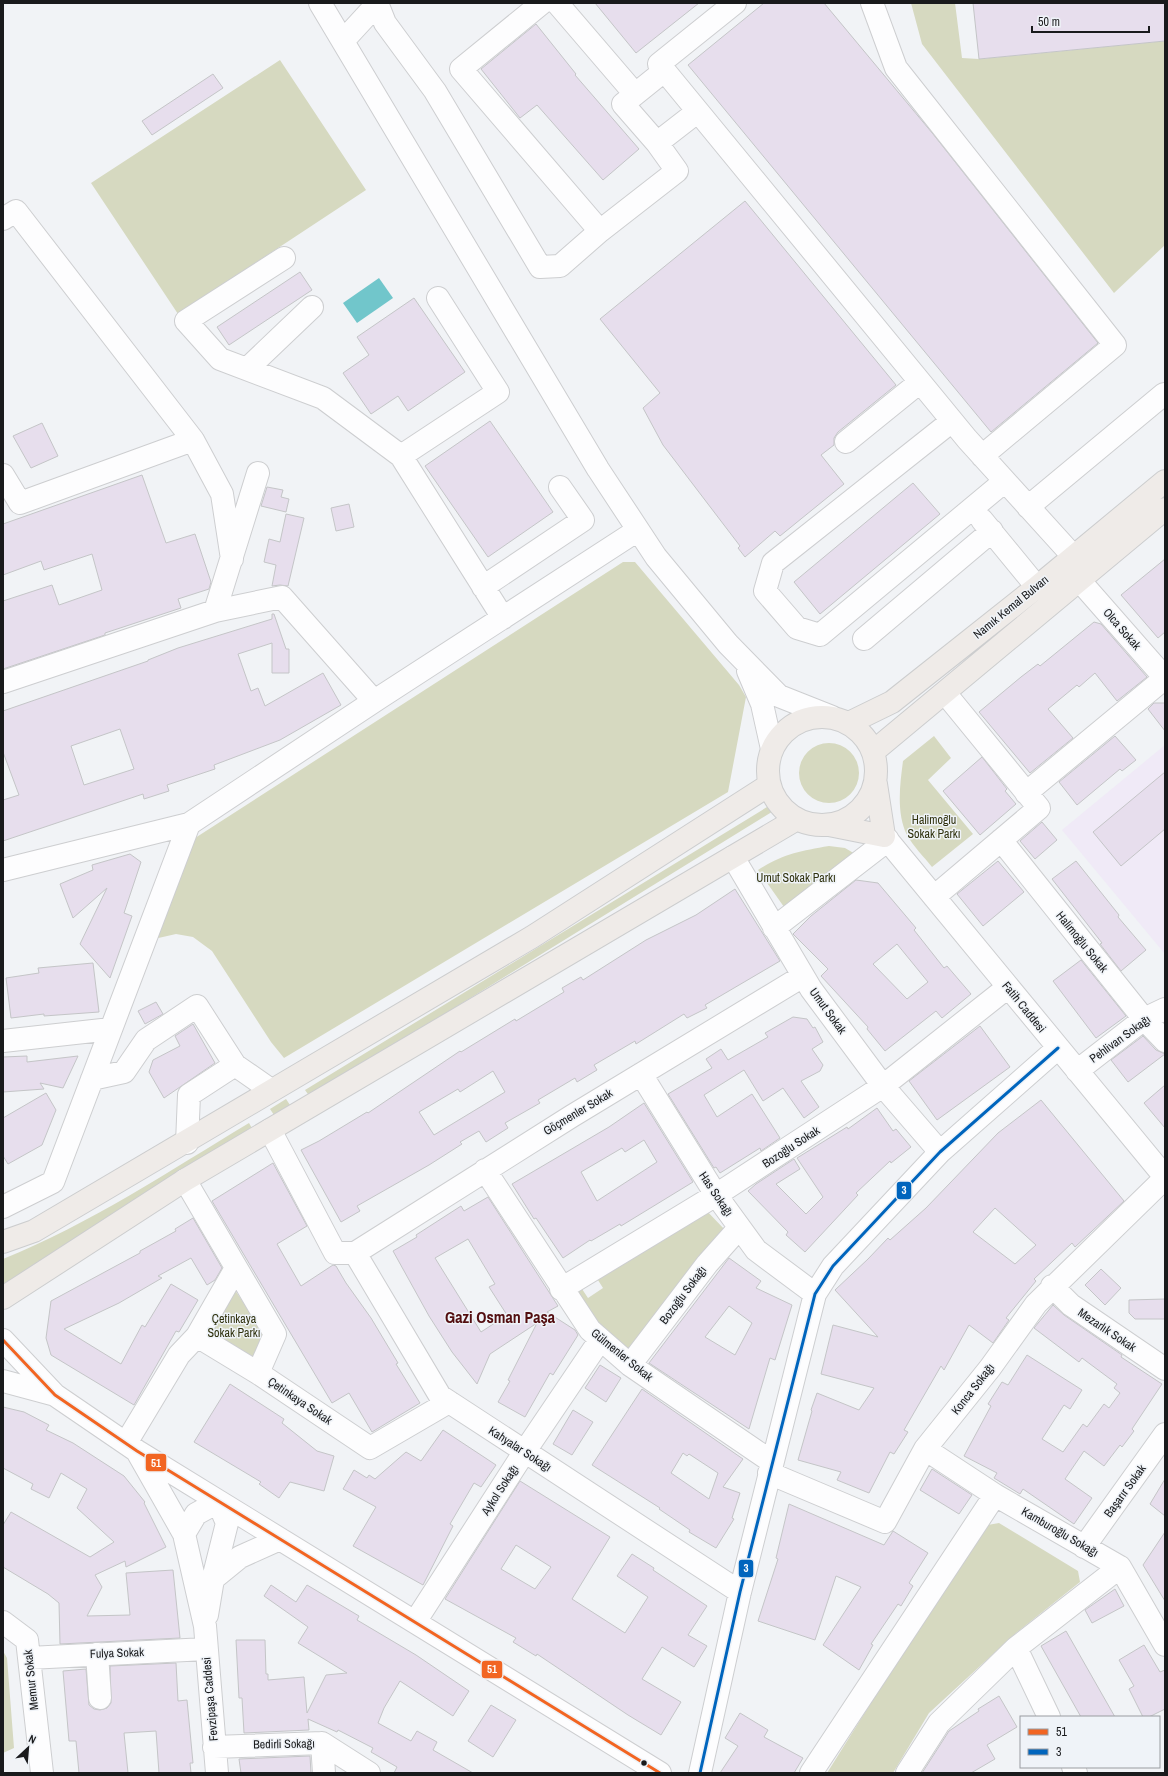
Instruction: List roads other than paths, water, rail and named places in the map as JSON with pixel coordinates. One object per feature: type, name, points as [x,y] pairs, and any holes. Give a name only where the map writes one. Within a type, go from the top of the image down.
[{"type":"main road","name":"Namık Kemal Bulvarı","points":[[840,720],[892,702],[1037,587],[1165,481]]},
{"type":"main road","name":"Namık Kemal Bulvarı","points":[[874,751],[1165,509]]},
{"type":"main road","points":[[814,716],[840,720],[864,735],[874,751],[877,767],[876,784],[886,838],[829,825],[813,824],[797,819],[784,809],[775,798],[769,785],[768,766],[772,749],[782,733],[796,722],[814,716]]},
{"type":"main road","points":[[829,825],[845,820],[859,812],[870,799],[876,784]]},
{"type":"main road","points":[[3,1242],[34,1232],[187,1143],[280,1085],[532,937],[769,785]]},
{"type":"main road","points":[[3,1298],[185,1180],[797,819]]},
{"type":"main road","points":[[280,1085],[306,1108]]},
{"type":"main road","points":[[253,1102],[270,1130]]},
{"type":"street","points":[[320,3],[598,469],[656,557],[743,660],[779,696],[840,720]]},
{"type":"street","points":[[542,3],[461,69],[600,231]]},
{"type":"street","points":[[557,3],[635,94]]},
{"type":"street","points":[[735,3],[658,64],[952,421],[1073,556]]},
{"type":"street","points":[[872,3],[896,68],[1115,345],[982,456]]},
{"type":"street","points":[[343,40],[377,4],[385,23],[435,92],[540,267],[560,266],[600,231],[677,171],[657,143],[623,104],[664,71]]},
{"type":"street","points":[[657,143],[698,112]]},
{"type":"street","points":[[3,219],[16,210],[193,440],[222,494],[232,559]]},
{"type":"street","points":[[284,258],[186,321],[220,359],[322,398],[401,456],[503,618]]},
{"type":"street","points":[[401,456],[498,392],[438,298]]},
{"type":"street","points":[[247,369],[312,307]]},
{"type":"street","points":[[846,442],[920,382]]},
{"type":"street","points":[[1028,507],[1164,394]]},
{"type":"street","points":[[952,421],[773,564],[765,591],[797,628],[820,635],[1005,481]]},
{"type":"street","points":[[4,478],[20,503],[193,440]]},
{"type":"street","points":[[215,612],[258,473]]},
{"type":"street","points":[[483,587],[583,520],[560,487]]},
{"type":"street","points":[[972,508],[1037,587]]},
{"type":"street","points":[[3,870],[189,824],[374,701],[638,530]]},
{"type":"street","points":[[864,639],[992,531]]},
{"type":"street","name":"Olca Sokak","points":[[1079,580],[1165,678]]},
{"type":"street","points":[[3,682],[215,612],[282,597],[374,701]]},
{"type":"street","points":[[743,660],[762,704],[772,749]]},
{"type":"street","points":[[1026,793],[1165,678]]},
{"type":"street","points":[[934,896],[1039,808],[945,693]]},
{"type":"street","points":[[3,1207],[53,1182],[189,824]]},
{"type":"street","points":[[774,928],[886,838]]},
{"type":"street","name":"Fatih Caddesi","points":[[886,838],[1165,1178]]},
{"type":"street","name":"Halimoğlu Sokak","points":[[1001,840],[1144,1019],[1165,1041]]},
{"type":"street","name":"Umut Sokak","points":[[733,857],[811,989],[883,1086],[940,1152]]},
{"type":"street","name":"Göçmenler Sokak","points":[[355,1253],[485,1170],[803,976]]},
{"type":"street","name":"Bozoğlu Sokak","points":[[561,1290],[716,1196],[883,1086],[1008,987]]},
{"type":"street","points":[[92,1079],[124,1072],[146,1040],[197,1006],[235,1065],[280,1085]]},
{"type":"street","name":"Pehlivan Sokağı","points":[[1077,1071],[1144,1019],[1165,1009]]},
{"type":"street","points":[[3,1041],[111,1029]]},
{"type":"street","points":[[700,1773],[740,1592],[815,1294],[832,1266],[940,1152],[1058,1048]]},
{"type":"street","points":[[187,1143],[189,1095],[235,1065]]},
{"type":"street","name":"Has Sokağı","points":[[641,1074],[716,1196],[756,1250],[815,1294]]},
{"type":"street","points":[[270,1130],[334,1253],[355,1253]]},
{"type":"street","name":"Gülmenler Sokak","points":[[485,1170],[561,1290],[590,1330],[630,1365],[770,1468]]},
{"type":"street","name":"Konca Sokağı","points":[[770,1468],[884,1522],[925,1450],[990,1368],[1036,1304],[1052,1286],[1165,1178]]},
{"type":"street","name":"Çetinkaya Sokak","points":[[185,1180],[275,1334],[258,1373],[370,1448],[448,1402]]},
{"type":"street","name":"Bozoğlu Sokağı","points":[[630,1365],[707,1264],[739,1228]]},
{"type":"street","name":"Kahyalar Sokağı","points":[[355,1253],[440,1396],[740,1592]]},
{"type":"street","points":[[131,1447],[178,1355],[197,1336],[236,1268]]},
{"type":"street","name":"Mezarlık Sokak","points":[[1052,1286],[1071,1305],[1165,1369]]},
{"type":"street","points":[[197,1336],[258,1373]]},
{"type":"street","points":[[3,1340],[55,1395],[131,1447],[660,1773]]},
{"type":"street","name":"Aykol Sokağı","points":[[415,1622],[525,1452],[600,1340]]},
{"type":"street","points":[[3,1381],[55,1395]]},
{"type":"street","name":"Başarır Sokak","points":[[1084,1547],[1165,1434]]},
{"type":"street","points":[[131,1447],[184,1534],[205,1626]]},
{"type":"street","name":"Kamburoğlu Sokağı","points":[[925,1450],[995,1495],[1120,1567]]},
{"type":"street","points":[[811,1773],[995,1495]]},
{"type":"street","points":[[184,1534],[196,1514],[218,1502]]},
{"type":"street","points":[[205,1626],[213,1580],[227,1523],[218,1502]]},
{"type":"street","points":[[213,1580],[240,1557],[280,1539]]},
{"type":"street","points":[[907,1773],[939,1723],[1016,1648],[1120,1567],[1165,1645]]},
{"type":"street","name":"Memur Sokak","points":[[3,1622],[27,1640],[42,1773]]},
{"type":"street","name":"Fevzipaşa Caddesi","points":[[205,1626],[217,1773]]},
{"type":"street","points":[[1016,1648],[1049,1716]]},
{"type":"street","name":"Fulya Sokak","points":[[29,1658],[206,1649]]},
{"type":"street","points":[[97,1654],[100,1698]]},
{"type":"street","points":[[322,1743],[324,1773]]},
{"type":"street","name":"Bedirli Sokağı","points":[[214,1747],[322,1743],[369,1773]]},
{"type":"water","points":[[379,278],[393,298],[357,323],[343,303]]},
{"type":"district","name":"Gazi Osman Paşa","points":[[500,1317]]},
{"type":"park label","name":"Halimoğlu Sokak Parkı","points":[[934,827]]},
{"type":"park label","name":"Umut Sokak Parkı","points":[[796,878]]},
{"type":"park label","name":"Çetinkaya Sokak Parkı","points":[[234,1326]]}]
